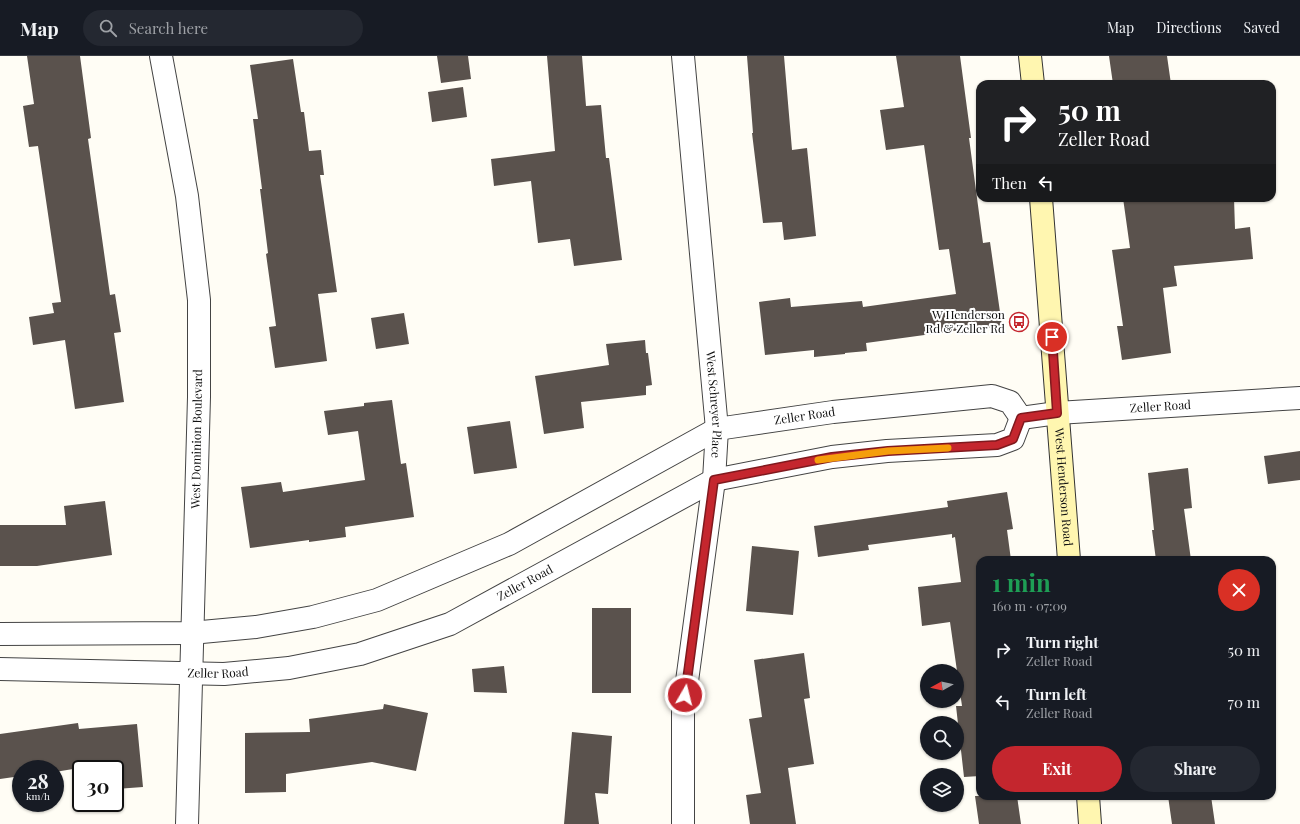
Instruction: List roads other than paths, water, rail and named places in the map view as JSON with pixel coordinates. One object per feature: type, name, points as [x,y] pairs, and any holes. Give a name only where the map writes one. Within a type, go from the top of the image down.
[{"type":"main road","points":[[1030,56],[1032,80]]},
{"type":"main road","name":"West Henderson Road","points":[[1041,202],[1069,556]]},
{"type":"main road","points":[[1088,800],[1090,824]]},
{"type":"street","name":"West Dominion Boulevard","points":[[161,56],[187,196],[199,300],[199,397],[186,824]]},
{"type":"street","name":"West Schreyer Place","points":[[683,56],[717,429],[714,480],[683,711],[684,824]]},
{"type":"street","name":"Zeller Road","points":[[0,634],[191,633],[256,627],[313,617],[377,600],[509,544],[717,429],[833,412],[992,396],[1010,402],[1021,418]]},
{"type":"street","name":"Zeller Road","points":[[1021,418],[1057,413],[1300,398]]},
{"type":"street","name":"Zeller Road","points":[[0,669],[224,674],[289,668],[360,654],[450,624],[714,480],[832,457],[888,451],[997,445],[1013,439],[1021,418]]},
{"type":"place","name":"W Henderson Rd & Zeller Rd","points":[[1019,322]]}]
